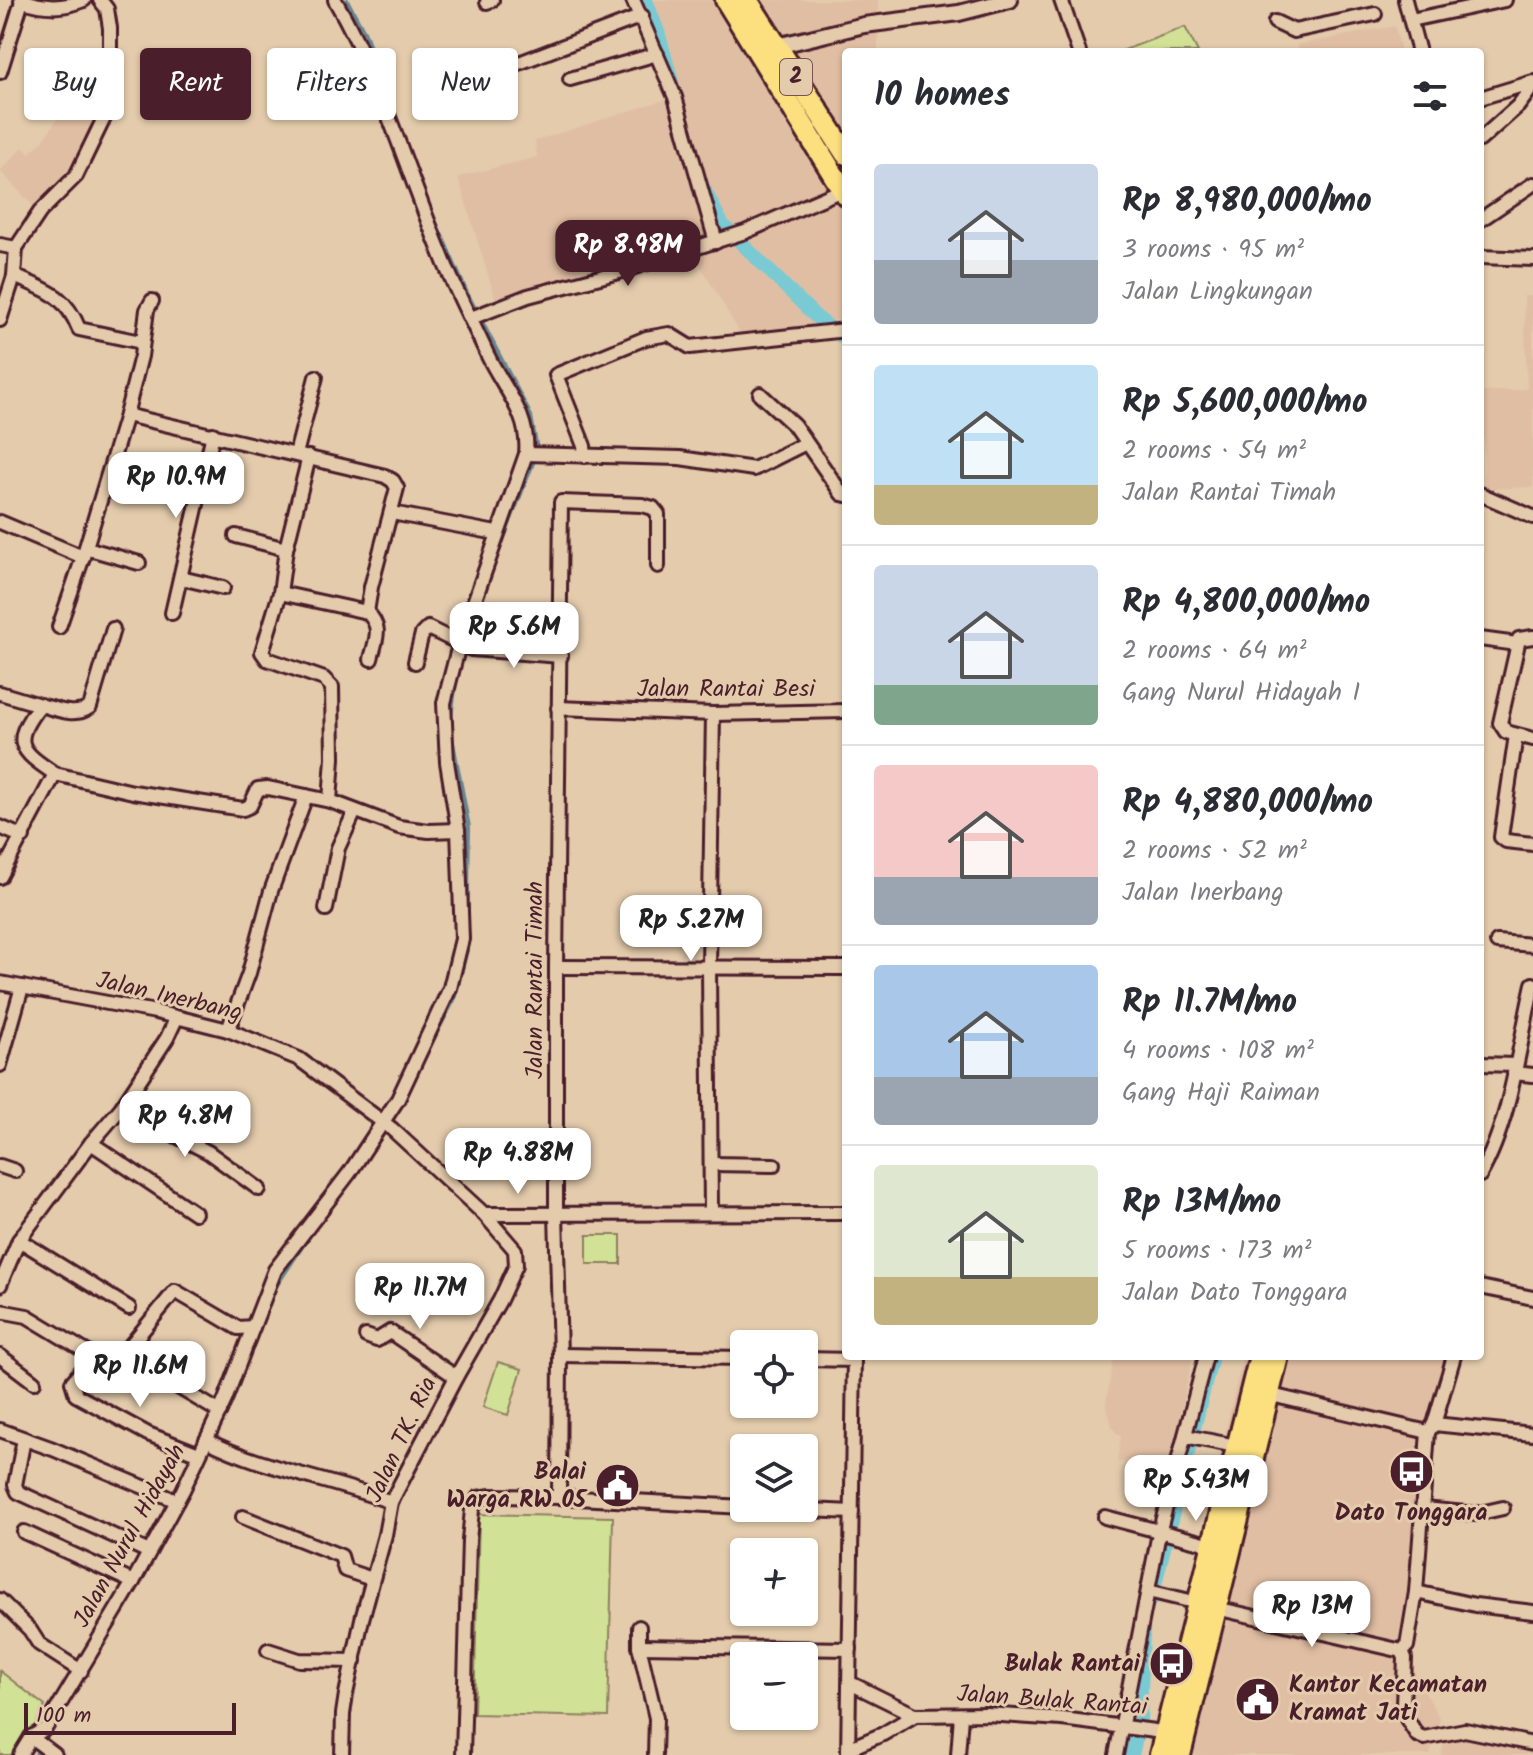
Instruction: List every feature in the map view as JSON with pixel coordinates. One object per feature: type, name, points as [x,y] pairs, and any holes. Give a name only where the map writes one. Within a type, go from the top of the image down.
[{"type":"highway","name":"2","points":[[726,0],[842,149]]},
{"type":"highway","name":"2","points":[[747,0],[768,50],[842,188]]},
{"type":"highway","points":[[1160,1755],[1170,1738],[1207,1606],[1259,1360]]},
{"type":"highway","points":[[1207,1606],[1212,1545],[1239,1460],[1267,1394],[1277,1360]]},
{"type":"street","points":[[0,72],[22,0],[47,8],[70,6],[84,0]]},
{"type":"street","points":[[0,320],[14,276],[16,248],[40,212],[76,176],[105,116],[110,96],[110,28],[107,9],[100,0]]},
{"type":"street","points":[[335,0],[357,40],[386,108],[442,256],[476,316],[489,358],[519,409],[526,454],[689,459],[754,469],[806,443]]},
{"type":"street","points":[[633,0],[675,97],[718,242]]},
{"type":"street","points":[[768,50],[864,25],[959,13],[1010,0]]},
{"type":"street","points":[[1061,0],[1078,48]]},
{"type":"street","points":[[1405,0],[1418,48]]},
{"type":"street","points":[[1411,20],[1505,0]]},
{"type":"street","points":[[1275,22],[1294,31],[1375,14]]},
{"type":"street","points":[[518,63],[642,16]]},
{"type":"street","points":[[570,79],[657,54]]},
{"type":"street","points":[[1484,97],[1533,84]]},
{"type":"street","points":[[1484,136],[1518,106],[1533,84]]},
{"type":"street","points":[[1484,217],[1533,184]]},
{"type":"street","points":[[476,316],[528,296],[718,242],[842,193]]},
{"type":"street","points":[[0,245],[16,248]]},
{"type":"street","points":[[1484,257],[1533,259]]},
{"type":"street","points":[[14,276],[55,294],[72,311],[79,329],[141,342]]},
{"type":"street","points":[[59,627],[126,415],[141,356],[147,310],[152,301]]},
{"type":"street","points":[[585,456],[584,446],[556,375],[646,338],[669,334],[690,347],[842,330]]},
{"type":"street","points":[[316,377],[280,593],[262,654],[267,659],[330,682],[334,722],[330,801]]},
{"type":"street","points":[[760,394],[794,425],[842,494]]},
{"type":"street","points":[[126,415],[303,455],[385,476],[393,481],[397,488],[367,612]]},
{"type":"street","points":[[172,613],[213,434]]},
{"type":"street","name":"Jalan Nurul Hidayah","points":[[20,1755],[43,1745],[45,1729],[133,1582],[208,1441],[275,1270],[388,1125],[450,988],[462,939],[458,830],[443,717],[447,690],[463,647],[496,533],[526,454]]},
{"type":"street","points":[[1484,497],[1533,517]]},
{"type":"street","name":"Jalan Rantai Timah","points":[[559,1497],[556,967],[561,502],[653,508],[658,514],[658,566]]},
{"type":"street","points":[[392,513],[496,533]]},
{"type":"street","points":[[0,522],[85,552],[139,563]]},
{"type":"street","points":[[236,536],[286,549]]},
{"type":"street","points":[[181,578],[223,588]]},
{"type":"street","points":[[280,593],[367,612],[378,628],[371,659]]},
{"type":"street","points":[[415,662],[424,630],[428,628],[463,647],[561,656]]},
{"type":"street","points":[[0,693],[82,713],[90,707],[113,629]]},
{"type":"street","points":[[1533,637],[1520,637],[1517,644],[1500,723],[1503,730],[1533,739]]},
{"type":"street","points":[[1484,640],[1517,644]]},
{"type":"street","points":[[40,705],[24,730],[23,746],[27,754],[55,774],[133,792],[243,809],[250,806],[258,789],[268,788],[330,801],[399,827],[429,831],[458,830]]},
{"type":"street","name":"Jalan Rantai Besi","points":[[558,708],[713,714],[842,711]]},
{"type":"street","points":[[711,1212],[709,967],[713,714]]},
{"type":"street","points":[[1516,735],[1501,837],[1506,841],[1533,844]]},
{"type":"street","points":[[0,877],[55,774]]},
{"type":"street","points":[[228,1030],[249,973],[271,891],[306,796]]},
{"type":"street","points":[[326,909],[338,848],[355,811]]},
{"type":"street","points":[[0,827],[23,837]]},
{"type":"street","points":[[1497,942],[1533,945]]},
{"type":"street","points":[[556,967],[842,968]]},
{"type":"street","name":"Jalan Inerbang","points":[[0,983],[156,1012],[228,1030],[299,1059],[388,1125],[484,1214]]},
{"type":"street","points":[[1484,1166],[1501,1130],[1533,984]]},
{"type":"street","points":[[0,1065],[22,987]]},
{"type":"street","points":[[0,1285],[19,1240],[121,1108],[176,1019]]},
{"type":"street","points":[[1484,1065],[1533,1075]]},
{"type":"street","points":[[121,1108],[208,1152],[259,1189]]},
{"type":"street","points":[[91,1143],[195,1213]]},
{"type":"street","points":[[711,1164],[774,1165]]},
{"type":"street","points":[[0,1166],[15,1171]]},
{"type":"street","points":[[484,1214],[842,1213]]},
{"type":"street","name":"Jalan TK. Ria","points":[[342,1755],[343,1714],[391,1502],[500,1300],[517,1262],[511,1244],[484,1214]]},
{"type":"street","points":[[19,1240],[129,1308]]},
{"type":"street","points":[[1484,1288],[1533,1298]]},
{"type":"street","points":[[0,1311],[27,1316],[103,1362],[125,1352],[175,1291],[238,1328],[253,1327]]},
{"type":"street","points":[[366,1336],[377,1340],[390,1332],[456,1377]]},
{"type":"street","points":[[116,1354],[126,1356],[220,1412]]},
{"type":"street","points":[[560,1355],[730,1358]]},
{"type":"street","points":[[0,1356],[34,1382]]},
{"type":"street","points":[[93,1357],[72,1382],[76,1395],[148,1434],[199,1454]]},
{"type":"street","points":[[818,1359],[842,1358]]},
{"type":"street","points":[[854,1360],[848,1752],[915,1715]]},
{"type":"street","points":[[1116,1755],[1128,1726],[1152,1592],[1205,1360]]},
{"type":"street","points":[[1402,1651],[1407,1646],[1416,1592],[1431,1428],[1453,1360]]},
{"type":"street","points":[[1267,1394],[1431,1428],[1533,1434]]},
{"type":"street","points":[[0,1430],[177,1501]]},
{"type":"street","points":[[1190,1437],[1239,1460]]},
{"type":"street","points":[[24,1439],[15,1485],[18,1492],[149,1552]]},
{"type":"street","points":[[208,1441],[283,1471],[357,1489],[391,1502]]},
{"type":"street","points":[[463,1755],[469,1540],[472,1510],[478,1498],[559,1497],[730,1506]]},
{"type":"street","points":[[1424,1509],[1476,1514],[1503,1508]]},
{"type":"street","points":[[818,1510],[852,1512]]},
{"type":"street","points":[[243,1517],[341,1556],[345,1570],[372,1579]]},
{"type":"street","points":[[1105,1517],[1212,1545]]},
{"type":"street","points":[[24,1532],[133,1582]]},
{"type":"street","points":[[1152,1592],[1402,1651]]},
{"type":"street","points":[[1416,1592],[1475,1605],[1533,1612]]},
{"type":"street","points":[[0,1600],[30,1630],[39,1644],[81,1671]]},
{"type":"street","points":[[639,1627],[639,1646],[656,1718],[655,1755]]},
{"type":"street","points":[[639,1646],[850,1649]]},
{"type":"street","points":[[268,1650],[295,1660],[354,1661]]},
{"type":"street","points":[[1402,1651],[1405,1658],[1403,1705],[1417,1735],[1424,1738],[1465,1730],[1533,1744]]},
{"type":"street","name":"Jalan Bulak Rantai","points":[[850,1683],[915,1715],[1050,1718],[1128,1726],[1170,1738]]},
{"type":"street","points":[[958,1755],[961,1715]]},
{"type":"shaded area","points":[[638,0],[878,0],[878,48],[842,48],[842,323],[838,320],[743,338],[692,251],[497,304],[458,177],[537,157],[535,141],[673,97]]},
{"type":"shaded area","points":[[1395,26],[1400,48],[1298,48],[1297,45]]},
{"type":"shaded area","points":[[56,120],[100,120],[71,174],[38,211],[0,171],[23,147],[29,153],[42,142]]},
{"type":"shaded area","points":[[1524,296],[1533,296],[1533,487],[1485,489],[1484,392],[1527,389]]},
{"type":"shaded area","points":[[1113,1360],[1192,1360],[1169,1467],[1117,1461],[1121,1437],[1113,1429],[1106,1404]]},
{"type":"shaded area","points":[[1242,1360],[1452,1360],[1437,1435],[1411,1666],[1440,1719],[1430,1755],[1150,1755]]},
{"type":"shaded area","points":[[1448,1728],[1533,1749],[1533,1755],[1441,1755]]},
{"type":"green space","points":[[1185,27],[1196,48],[1130,48]]},
{"type":"green space","points":[[587,1235],[621,1235],[621,1264],[587,1264]]},
{"type":"green space","points":[[498,1362],[522,1369],[508,1415],[483,1407]]},
{"type":"green space","points":[[479,1514],[613,1517],[608,1717],[474,1714]]},
{"type":"green space","points":[[0,1671],[45,1706],[20,1755],[0,1755]]},
{"type":"waterway","points":[[347,0],[370,48]]},
{"type":"waterway","points":[[646,0],[672,82]]},
{"type":"waterway","points":[[703,187],[722,224],[815,316],[842,337]]},
{"type":"waterway","points":[[428,204],[467,293],[531,416],[537,450]]},
{"type":"waterway","points":[[490,573],[535,458]]},
{"type":"waterway","points":[[450,723],[457,676]]},
{"type":"waterway","points":[[426,1053],[454,1000],[467,950],[469,827],[451,732]]},
{"type":"waterway","points":[[363,1163],[387,1128]]},
{"type":"waterway","points":[[273,1291],[310,1235]]},
{"type":"waterway","points":[[1151,1600],[1211,1360]]},
{"type":"waterway","points":[[191,1486],[211,1444]]},
{"type":"waterway","points":[[1132,1755],[1140,1720],[1143,1632]]},
{"type":"waterway","points":[[36,1755],[51,1730]]},
{"type":"place","name":"Dato Tonggara","points":[[1411,1471]]},
{"type":"place","name":"Balai Warga RW 05","points":[[617,1486]]},
{"type":"place","name":"Bulak Rantai","points":[[1171,1664]]},
{"type":"place","name":"Kantor Kecamatan Kramat Jati","points":[[1258,1699]]}]
